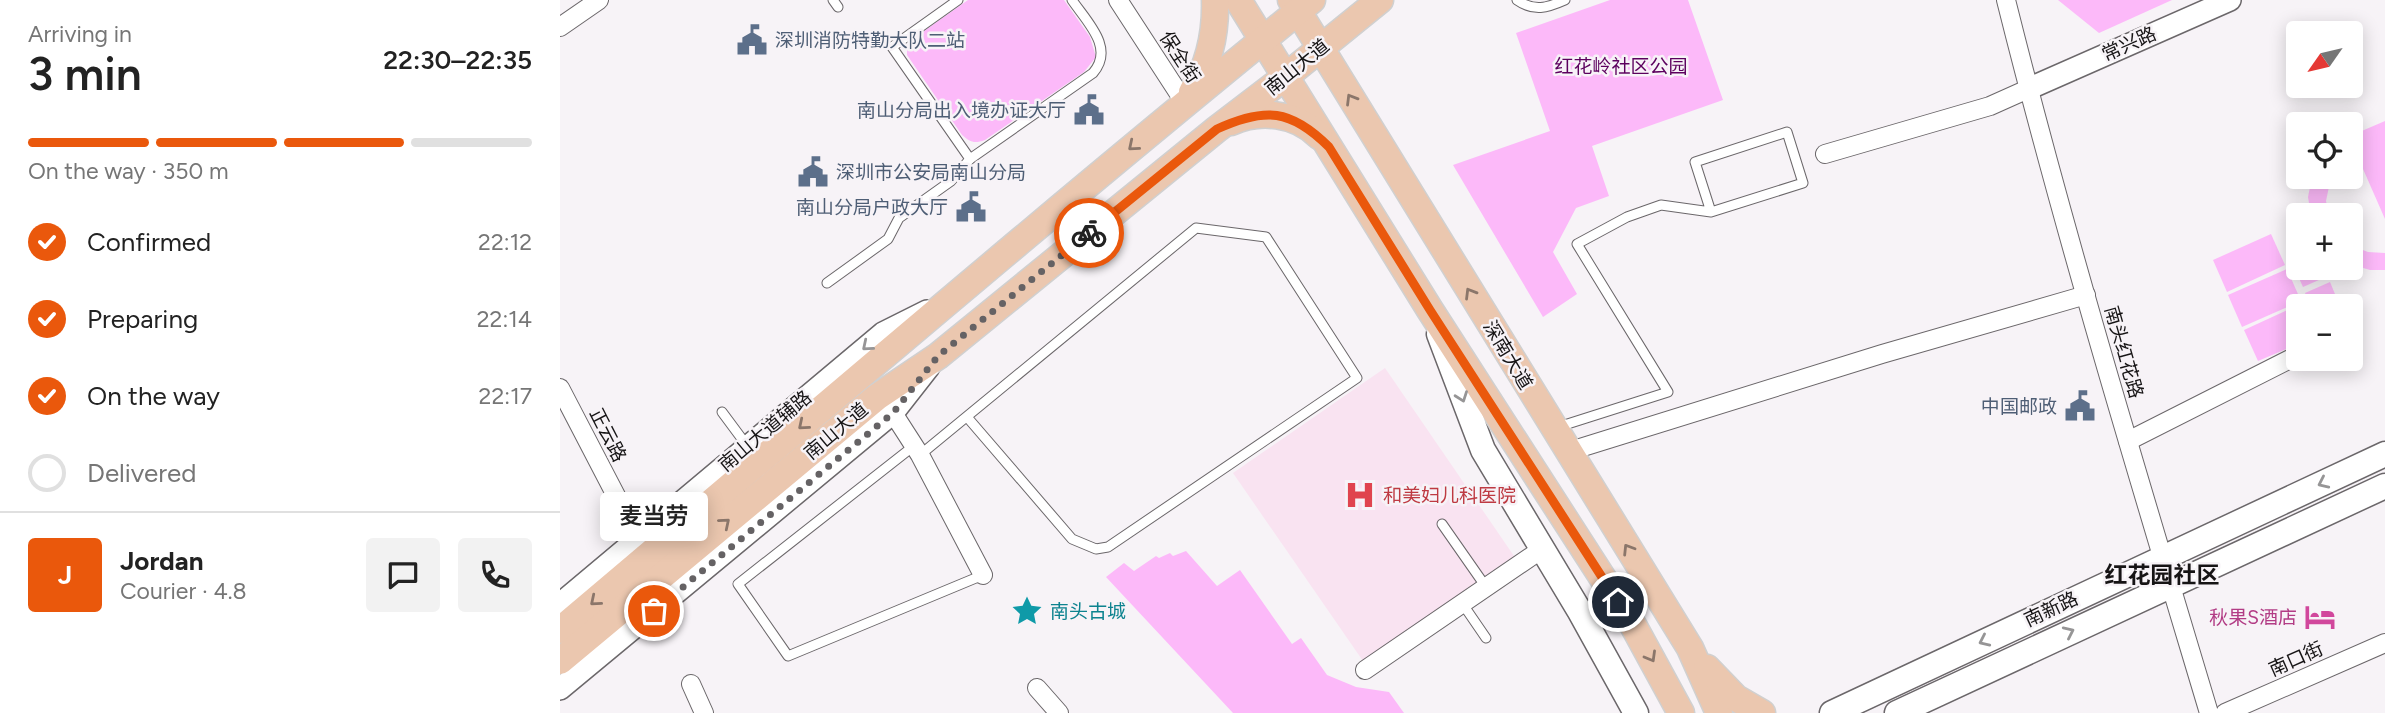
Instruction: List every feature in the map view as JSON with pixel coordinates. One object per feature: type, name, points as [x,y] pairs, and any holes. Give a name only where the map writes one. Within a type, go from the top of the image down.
[{"type":"main road","points":[[1185,103],[1208,60],[1214,37],[1215,0]]},
{"type":"main road","name":"深南大道","points":[[1238,0],[1430,310],[1633,625],[1681,713]]},
{"type":"main road","name":"南山大道","points":[[560,661],[761,463],[877,397],[938,356],[1380,0]]},
{"type":"main road","name":"南山大道","points":[[560,630],[761,463],[947,301],[1263,39],[1300,4]]},
{"type":"main road","name":"深南大道","points":[[1300,4],[1321,48],[1690,648],[1719,713]]},
{"type":"main road","points":[[1217,129],[1242,118],[1277,116],[1296,120],[1314,131],[1329,147]]},
{"type":"main road","points":[[1430,310],[1483,450],[1636,713]]},
{"type":"main road","name":"南新路","points":[[1832,713],[2385,454]]},
{"type":"main road","name":"南新路","points":[[1897,713],[2385,486]]},
{"type":"main road","points":[[1690,648],[1736,698],[1762,713]]},
{"type":"street","points":[[560,27],[599,0]]},
{"type":"street","name":"保全街","points":[[1118,0],[1185,103]]},
{"type":"street","name":"南头红花路","points":[[2006,0],[2086,295],[2209,713]]},
{"type":"street","name":"常兴路","points":[[2028,89],[2230,0]]},
{"type":"street","points":[[1825,154],[1990,106],[2028,89]]},
{"type":"street","points":[[1567,452],[1882,354],[2086,295]]},
{"type":"street","points":[[560,689],[893,413],[938,356]]},
{"type":"street","points":[[2128,440],[2286,361]]},
{"type":"street","name":"正云路","points":[[560,388],[638,538]]},
{"type":"street","points":[[893,413],[918,450],[983,575]]},
{"type":"street","name":"南山大道辅路","points":[[560,604],[638,538],[761,463]]},
{"type":"street","points":[[1365,670],[1542,549]]},
{"type":"street","name":"南口街","points":[[2225,713],[2385,643]]},
{"type":"street","points":[[691,684],[704,713]]},
{"type":"street","points":[[1037,688],[1059,713]]},
{"type":"lane","points":[[958,0],[892,47],[970,159]]},
{"type":"lane","points":[[827,283],[888,239],[899,218],[951,181],[970,159],[1093,73],[1099,66],[1102,50],[1100,41],[1072,0]]},
{"type":"lane","points":[[1517,0],[1528,8],[1543,7],[1565,0]]},
{"type":"lane","points":[[1553,428],[1668,392],[1577,244],[1627,217],[1661,205],[1711,212],[1803,183],[1787,132],[1695,162],[1711,212]]},
{"type":"lane","points":[[967,417],[1072,538],[1096,549],[1121,541],[1357,378],[1266,237],[1196,228],[967,417],[918,450],[738,584],[788,656],[983,575]]},
{"type":"lane","points":[[722,412],[761,463]]},
{"type":"lane","points":[[1442,524],[1486,587]]},
{"type":"lane","points":[[1462,603],[1486,638]]},
{"type":"shaded area","name":"和美妇儿科医院","points":[[1385,368],[1514,556],[1363,661],[1233,473]]},
{"type":"green space","points":[[968,0],[1064,0],[1090,37],[1096,57],[1084,72],[985,140],[978,142],[970,141],[962,135],[907,55],[907,49],[914,38]]},
{"type":"green space","name":"红花岭社区公园","points":[[1610,0],[1688,0],[1723,100],[1592,146],[1609,196],[1576,208],[1553,252],[1577,294],[1543,317],[1453,165],[1550,131],[1516,33]]},
{"type":"green space","points":[[2058,0],[2172,0],[2099,33]]},
{"type":"green space","points":[[2385,121],[2385,219],[2363,169],[2363,130]]},
{"type":"green space","points":[[2310,189],[2328,189],[2326,203],[2309,203]]},
{"type":"green space","points":[[2271,234],[2285,265],[2227,292],[2213,260]]},
{"type":"green space","points":[[2363,250],[2385,253],[2385,270],[2363,268]]},
{"type":"green space","points":[[2286,269],[2286,280],[2292,280],[2298,294],[2286,294],[2286,308],[2242,327],[2228,295]]},
{"type":"green space","points":[[2300,280],[2319,280],[2303,287]]},
{"type":"green space","points":[[2330,282],[2335,294],[2305,294]]},
{"type":"green space","points":[[2286,311],[2286,349],[2258,361],[2244,330]]},
{"type":"green space","points":[[1186,551],[1217,586],[1240,570],[1292,644],[1301,638],[1327,675],[1356,687],[1389,692],[1404,713],[1233,713],[1106,577],[1124,563],[1134,571],[1156,556],[1159,558],[1170,553],[1173,556]]},
{"type":"way so far","points":[[654,611],[893,413],[938,356],[1089,233]]},
{"type":"place","name":"深圳消防特勤大队二站","points":[[752,40]]},
{"type":"place","name":"南山分局出入境办证大厅","points":[[1089,110]]},
{"type":"place","name":"深圳市公安局南山分局","points":[[813,172]]},
{"type":"place","name":"南山分局户政大厅","points":[[971,207]]},
{"type":"place","name":"中国邮政","points":[[2080,406]]},
{"type":"place","name":"和美妇儿科医院","points":[[1360,495]]},
{"type":"place","name":"麦当劳","points":[[654,611]]},
{"type":"place","name":"南头古城","points":[[1027,611]]},
{"type":"place","name":"秋果S酒店","points":[[2320,617]]},
{"type":"district","name":"红花园社区","points":[[2162,575]]},
{"type":"route","points":[[1089,233],[1217,129],[1242,118],[1260,115],[1296,120],[1314,131],[1329,147],[1430,310],[1618,602]]}]
